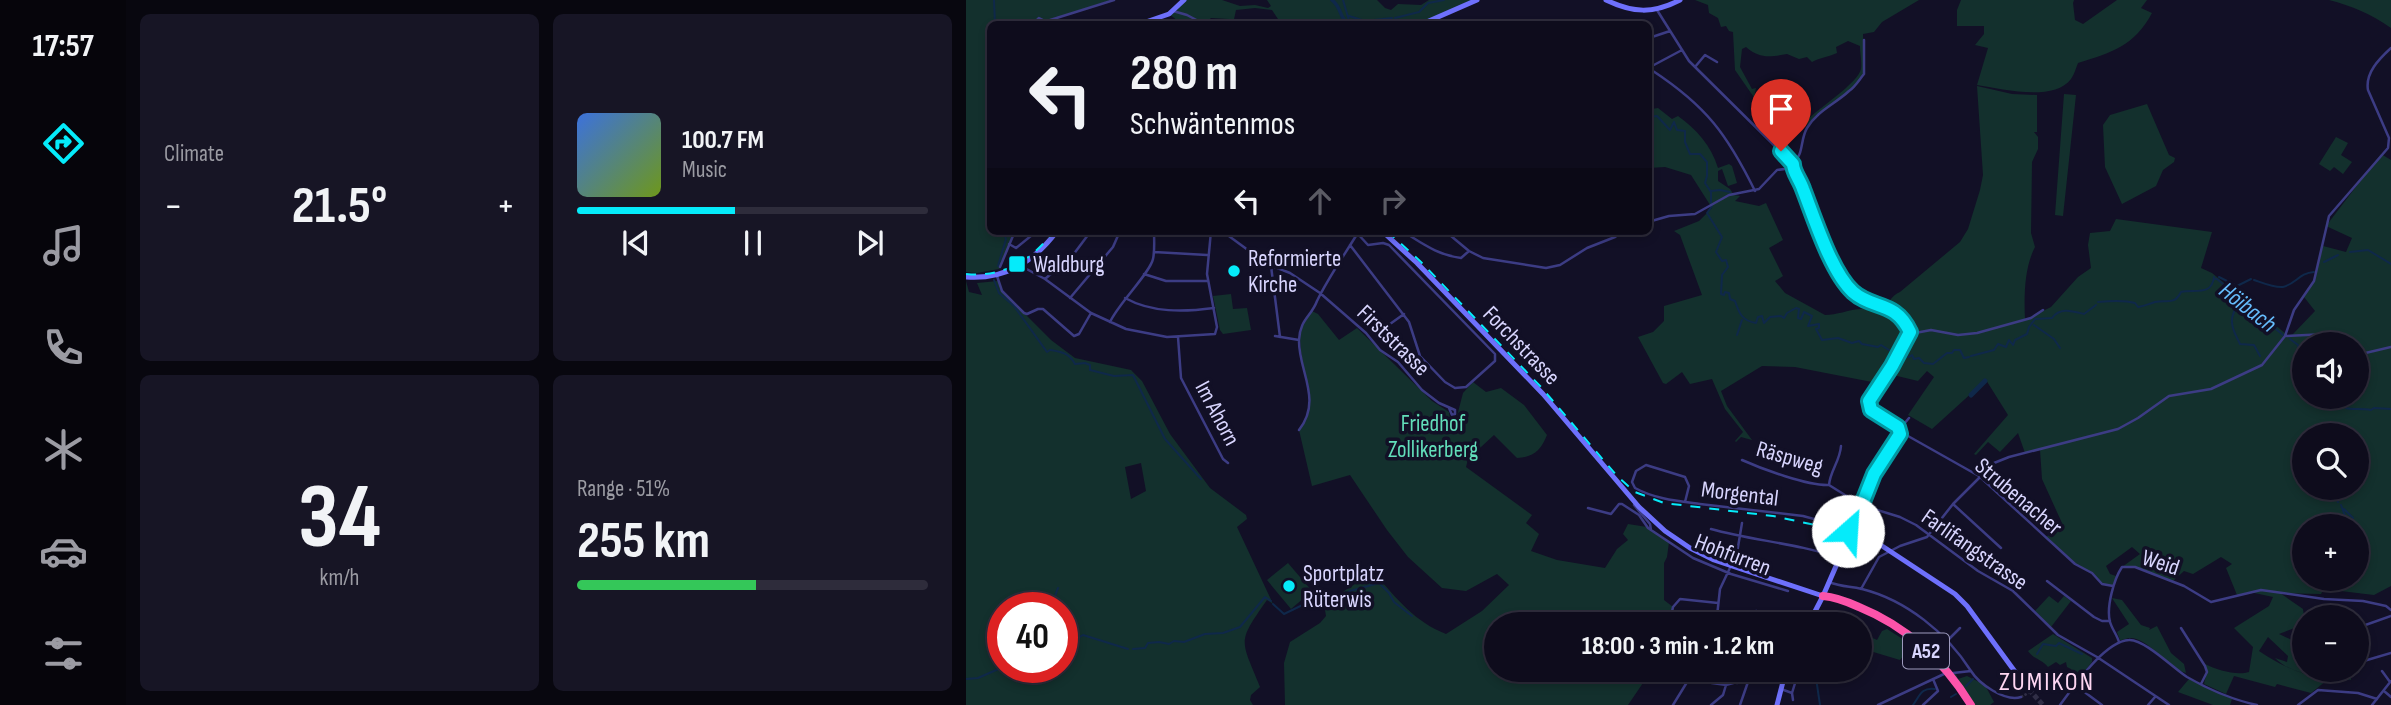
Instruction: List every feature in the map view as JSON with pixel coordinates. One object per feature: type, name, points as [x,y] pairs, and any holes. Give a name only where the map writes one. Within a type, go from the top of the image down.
[{"type":"highway","name":"Forchstrasse","points":[[1823,596],[1873,616],[1912,640],[1945,670],[1970,705]]},
{"type":"main road","points":[[1429,21],[1477,0]]},
{"type":"main road","points":[[1606,0],[1634,11],[1657,10],[1680,0]]},
{"type":"main road","points":[[1150,21],[1164,17],[1182,1]]},
{"type":"main road","points":[[966,277],[996,276],[1021,266],[1054,235]]},
{"type":"main road","name":"Forchstrasse","points":[[1386,235],[1417,263],[1543,394],[1654,522],[1697,552],[1723,564],[1823,596]]},
{"type":"main road","points":[[1815,612],[1852,530],[1892,551],[1955,594],[1965,603],[2024,684]]},
{"type":"main road","points":[[1777,705],[1783,682]]},
{"type":"street","points":[[1048,21],[1114,0]]},
{"type":"street","points":[[1657,10],[1695,67],[1793,166],[1821,237],[1851,289],[1862,298],[1895,312],[1910,334],[1930,330],[1958,335],[1977,333],[2031,318],[2043,310]]},
{"type":"street","points":[[1173,11],[1198,21]]},
{"type":"street","points":[[1652,37],[1670,31]]},
{"type":"street","points":[[1793,166],[1801,152],[1808,125],[1816,115],[1849,92],[1864,74],[1864,40]]},
{"type":"street","points":[[1861,589],[1879,557],[1923,539],[1993,463],[2118,429],[2169,396],[2220,386],[2262,365],[2285,336],[2294,310],[2314,281],[2329,216],[2389,144],[2367,82],[2369,74],[2391,48]]},
{"type":"street","points":[[1682,50],[1652,66],[1653,71],[1688,95],[1711,118],[1732,145],[1755,191]]},
{"type":"street","points":[[1695,67],[1705,55],[1717,62]]},
{"type":"street","points":[[1652,221],[1669,216],[1695,214],[1729,195],[1755,191],[1775,171],[1793,166]]},
{"type":"street","points":[[1000,267],[1014,235]]},
{"type":"street","points":[[1009,244],[1016,248],[1032,235]]},
{"type":"street","points":[[1045,279],[1073,254],[1088,235]]},
{"type":"street","points":[[1070,298],[1113,247],[1118,235]]},
{"type":"street","points":[[1110,323],[1152,262],[1154,235]]},
{"type":"street","points":[[1021,266],[1110,323],[1146,334],[1178,337],[1215,334],[1218,330],[1208,281],[1211,235]]},
{"type":"street","name":"Firststrasse","points":[[1228,235],[1271,266],[1290,273],[1320,293],[1366,333],[1380,350],[1398,362],[1422,390],[1449,408]]},
{"type":"street","points":[[1299,430],[1307,416],[1309,403],[1307,377],[1299,340],[1305,319],[1317,304],[1320,293],[1356,235]]},
{"type":"street","points":[[1350,246],[1404,314],[1413,330],[1420,356],[1437,376],[1451,387],[1459,389],[1468,386],[1495,361],[1495,354],[1392,247],[1383,243],[1368,245],[1360,235]]},
{"type":"street","points":[[1408,235],[1442,254],[1461,258],[1469,251]]},
{"type":"street","points":[[1451,235],[1469,251],[1494,261],[1552,268],[1615,235]]},
{"type":"street","points":[[1154,253],[1208,256]]},
{"type":"street","points":[[1271,266],[1280,337]]},
{"type":"street","points":[[1144,274],[1166,281],[1208,281]]},
{"type":"street","points":[[996,276],[1002,291],[1024,313],[1043,309],[1074,336],[1079,334],[1091,313]]},
{"type":"street","points":[[1125,298],[1142,306],[1168,310],[1214,308]]},
{"type":"street","points":[[1382,329],[1404,314]]},
{"type":"street","name":"Strubenacher","points":[[1910,334],[1870,398],[1871,410],[1900,432],[1979,477],[2075,564],[2092,573],[2102,584],[2113,586]]},
{"type":"street","points":[[1275,336],[1299,340]]},
{"type":"street","points":[[2285,336],[2292,336]]},
{"type":"street","name":"Im Ahorn","points":[[1178,337],[1181,378],[1223,459],[1228,463]]},
{"type":"street","points":[[2369,352],[2391,347]]},
{"type":"street","points":[[1852,530],[1877,468],[1909,418]]},
{"type":"street","points":[[1829,485],[1841,446]]},
{"type":"street","name":"Räspweg","points":[[1742,460],[1770,472],[1819,485],[1829,485]]},
{"type":"street","name":"Morgental","points":[[1685,502],[1689,483],[1685,477],[1646,465],[1636,471],[1632,482],[1640,491],[1685,502],[1803,516],[1852,530]]},
{"type":"street","name":"Farlifangstrasse","points":[[1829,485],[1861,505],[1900,517],[1929,534],[1978,571],[2016,593],[2058,635],[2097,657],[2169,705]]},
{"type":"street","name":"Forchstrasse","points":[[1627,493],[1650,524],[1651,530]]},
{"type":"street","points":[[1588,508],[1608,514],[1622,504],[1639,515],[1651,530]]},
{"type":"street","points":[[1953,505],[2001,548]]},
{"type":"street","points":[[1717,612],[1742,523]]},
{"type":"street","points":[[1711,529],[1839,558]]},
{"type":"street","name":"Hohfurren","points":[[1651,530],[1693,558],[1788,591]]},
{"type":"street","name":"Weid","points":[[2119,642],[2110,621],[2113,586],[2122,568],[2135,567],[2157,578],[2184,586],[2216,603],[2261,590],[2324,599],[2363,601],[2386,606],[2391,610]]},
{"type":"street","points":[[2047,581],[2094,617],[2110,621]]},
{"type":"street","points":[[1829,582],[1845,588],[1861,589],[1904,607],[1947,641],[1975,677],[2010,698],[2021,697]]},
{"type":"street","points":[[1672,612],[1681,599],[1718,603]]},
{"type":"street","points":[[2369,624],[2391,616]]},
{"type":"street","points":[[1947,641],[1960,628]]},
{"type":"street","points":[[2180,628],[2206,666],[2207,672],[2201,684]]},
{"type":"street","points":[[2060,705],[2097,657],[2119,642],[2137,641],[2201,684],[2257,705]]},
{"type":"street","points":[[2369,659],[2391,653]]},
{"type":"street","points":[[1953,673],[1971,671]]},
{"type":"street","points":[[2372,705],[2391,682],[2382,671]]},
{"type":"street","points":[[1878,705],[1944,674]]},
{"type":"street","points":[[1923,705],[1938,691],[1933,679]]},
{"type":"street","points":[[1673,705],[1687,682]]},
{"type":"street","points":[[1710,682],[1726,685],[1740,682]]},
{"type":"street","points":[[1740,705],[1748,682]]},
{"type":"street","points":[[1793,700],[1795,682]]},
{"type":"street","points":[[1711,705],[1723,695],[1726,685]]},
{"type":"street","points":[[2075,685],[2102,705]]},
{"type":"street","points":[[1781,689],[1792,693]]},
{"type":"street","points":[[2298,705],[2318,690],[2358,693],[2377,699]]},
{"type":"street","points":[[2384,691],[2391,697]]},
{"type":"street","points":[[2148,705],[2155,697]]},
{"type":"green space","points":[[966,0],[1111,0],[1045,21],[987,21],[987,235],[1012,235],[999,269],[966,272]]},
{"type":"green space","points":[[1184,0],[1222,0],[1240,6],[1268,8],[1271,6],[1267,0],[1377,0],[1391,10],[1398,4],[1421,5],[1429,0],[1478,0],[1427,21],[1301,21],[1278,19],[1272,10],[1255,8],[1236,10],[1234,21],[1211,18],[1208,21],[1178,21],[1169,14]]},
{"type":"green space","points":[[1695,0],[1919,0],[1882,22],[1874,32],[1863,34],[1864,74],[1849,92],[1816,115],[1808,125],[1767,106],[1765,95],[1771,101],[1783,105],[1782,108],[1807,120],[1858,75],[1861,69],[1860,46],[1848,41],[1836,47],[1837,53],[1812,62],[1807,57],[1799,59],[1787,54],[1765,56],[1746,47],[1742,49],[1740,67],[1752,89],[1756,88],[1755,93],[1765,108],[1760,106],[1735,70],[1733,32],[1726,26],[1721,27],[1718,18],[1709,13],[1708,5]]},
{"type":"green space","points":[[1961,0],[2074,0],[2075,20],[2083,24],[2117,0],[2147,0],[2141,8],[2152,13],[2130,40],[2102,55],[2078,63],[2072,77],[2063,86],[2053,90],[2027,92],[1977,85],[1988,48],[1975,45],[1984,34],[1984,26],[1957,26],[1957,10]]},
{"type":"green space","points":[[2329,0],[2391,0],[2391,28],[2361,11]]},
{"type":"green space","points":[[1977,86],[2012,94],[2037,95],[2037,132],[2034,132],[2038,137],[2038,149],[2032,162],[2031,233],[2035,247],[2027,273],[2025,320],[2051,307],[2078,277],[2091,268],[2088,245],[2090,233],[2110,231],[2116,219],[2212,232],[2201,268],[2212,273],[2286,336],[2292,334],[2292,409],[2369,409],[2369,332],[2295,332],[2315,311],[2304,297],[2314,281],[2323,246],[2346,252],[2352,238],[2326,226],[2381,154],[2391,160],[2391,586],[2374,595],[2341,591],[2369,591],[2369,514],[2292,514],[2292,591],[2323,591],[2321,594],[2280,593],[2297,605],[2292,605],[2292,629],[2279,634],[2292,640],[2292,682],[2325,682],[2311,693],[2234,676],[2226,694],[2204,684],[2207,671],[2205,664],[2227,672],[2249,672],[2253,647],[2234,628],[2269,606],[2273,597],[2250,592],[2237,595],[2226,568],[2232,564],[2221,557],[2193,574],[2184,571],[2172,582],[2135,567],[2122,567],[2140,554],[2132,547],[2106,566],[2110,574],[2116,576],[2113,586],[2102,584],[2092,573],[2075,564],[2045,538],[2062,523],[2042,479],[2040,450],[2025,453],[2018,433],[2000,452],[1988,442],[1974,454],[2008,415],[1986,380],[1932,429],[1908,415],[1934,377],[1927,371],[1918,381],[1889,374],[1880,386],[1881,381],[1872,382],[1795,367],[1762,366],[1721,391],[1727,406],[1752,440],[1741,437],[1736,442],[1743,432],[1725,409],[1712,379],[1690,384],[1682,372],[1666,384],[1663,383],[1638,337],[1653,332],[1664,321],[1664,306],[1702,295],[1680,235],[1674,231],[1699,221],[1712,208],[1691,175],[1665,167],[1652,168],[1652,109],[1658,108],[1672,119],[1678,116],[1691,127],[1707,145],[1718,168],[1729,164],[1732,166],[1737,183],[1728,186],[1722,169],[1718,171],[1718,181],[1734,195],[1740,196],[1735,201],[1759,206],[1766,203],[1783,240],[1769,248],[1783,276],[1775,281],[1785,293],[1825,315],[1860,309],[1875,310],[1885,305],[1960,242],[1968,229],[1983,175]],"holes":[[[2268,637],[2288,656],[2287,662],[2275,658],[2290,668],[2259,651]]]},
{"type":"green space","points":[[2064,94],[2076,95],[2063,216],[2055,215]]},
{"type":"green space","points":[[2147,104],[2169,155],[2175,158],[2174,162],[2163,170],[2156,186],[2122,204],[2105,167],[2103,125],[2110,115]]},
{"type":"green space","points":[[2336,137],[2348,143],[2341,155],[2352,162],[2343,174],[2334,167],[2330,171],[2319,164]]},
{"type":"green space","points":[[966,281],[969,292],[982,295],[977,283],[998,281],[1000,289],[1051,340],[1075,358],[1131,370],[1142,381],[1170,434],[1210,488],[1246,515],[1247,519],[1237,527],[1273,604],[1267,600],[1246,634],[1246,650],[1260,687],[1251,695],[1253,705],[966,705]],"holes":[[[1141,463],[1146,491],[1131,499],[1125,467]]]},
{"type":"green space","points":[[1231,294],[1233,309],[1247,308],[1251,330],[1223,334],[1220,330],[1213,296]]},
{"type":"green space","name":"Friedhof Zollikerberg","points":[[1312,311],[1318,314],[1339,340],[1357,328],[1432,401],[1449,412],[1450,419],[1456,420],[1463,393],[1473,382],[1486,392],[1501,388],[1524,405],[1547,435],[1539,449],[1528,456],[1517,458],[1494,435],[1468,459],[1466,467],[1532,515],[1526,523],[1539,534],[1531,551],[1557,560],[1605,568],[1617,549],[1628,540],[1623,534],[1628,524],[1647,527],[1669,542],[1664,563],[1664,600],[1673,607],[1672,612],[1484,612],[1484,682],[1644,682],[1628,705],[1285,705],[1284,663],[1290,642],[1320,623],[1326,616],[1324,604],[1369,575],[1376,575],[1416,616],[1446,634],[1482,611],[1509,585],[1497,574],[1466,591],[1442,588],[1408,557],[1350,475],[1312,486],[1299,430],[1309,405],[1300,342],[1304,320]]},
{"type":"green space","name":"Sportplatz Rüterwis","points":[[1288,563],[1312,591],[1291,609],[1267,580]]},
{"type":"green space","points":[[2049,596],[2058,603],[2064,596],[2071,601],[2051,627],[2035,611]]},
{"type":"green space","points":[[2112,598],[2122,600],[2141,625],[2150,628],[2149,630],[2157,626],[2171,653],[2184,664],[2186,673],[2137,639],[2120,640],[2117,632],[2129,624]]},
{"type":"green space","points":[[1887,629],[1912,645],[1900,660],[1872,652],[1872,638],[1877,640],[1882,631]]},
{"type":"green space","points":[[2053,634],[2092,658],[2092,662],[2074,684],[2071,669],[2066,662],[2060,665],[2056,662],[2048,667],[2028,651]]},
{"type":"green space","points":[[1953,674],[1956,674],[1958,679],[1967,676],[1985,685],[1994,702],[1990,705],[1973,705]]},
{"type":"green space","points":[[2189,679],[2232,699],[2230,705],[2213,705],[2178,692]]},
{"type":"waterway","points":[[994,0],[995,21]]},
{"type":"waterway","points":[[1332,0],[1346,21]]},
{"type":"waterway","points":[[1343,0],[1349,21]]},
{"type":"waterway","points":[[1395,18],[1419,12],[1428,3],[1444,0]]},
{"type":"waterway","points":[[1349,16],[1365,21],[1392,18]]},
{"type":"waterway","points":[[1652,117],[1657,116],[1670,130],[1674,122],[1677,130],[1685,131],[1685,142],[1690,154],[1700,154],[1707,162],[1705,183],[1711,192],[1711,203]]},
{"type":"waterway","points":[[1711,191],[1730,192]]},
{"type":"waterway","points":[[1712,206],[1707,213],[1722,237],[1716,252],[1722,261],[1726,260],[1728,267],[1722,275],[1721,294],[1729,293],[1730,299],[1735,301],[1740,313],[1747,320],[1756,323],[1758,317],[1762,316],[1764,323],[1770,317],[1784,318],[1796,308],[1799,309],[1798,318],[1801,319],[1804,312],[1812,316],[1808,326],[1819,324],[1816,329],[1822,340],[1838,338],[1852,343],[1859,341],[1878,347],[1881,345],[1897,355],[1912,355],[1914,359],[1919,358],[1924,363],[1933,364],[1954,350],[1960,350],[1964,358],[1969,357]]},
{"type":"waterway","points":[[998,266],[1006,239],[1004,235]]},
{"type":"waterway","points":[[2350,252],[2368,250],[2391,264]]},
{"type":"waterway","points":[[2324,262],[2338,255]]},
{"type":"waterway","points":[[2254,280],[2283,287],[2305,274],[2314,272]]},
{"type":"waterway","points":[[2098,302],[2126,301],[2135,303],[2138,307],[2173,301],[2181,292],[2210,287],[2214,277]]},
{"type":"waterway","points":[[2219,277],[2237,286],[2251,279]]},
{"type":"waterway","name":"Höibach","points":[[2214,279],[2283,335]]},
{"type":"waterway","points":[[994,280],[999,293],[1014,306],[1047,352],[1050,350],[1065,354],[1075,364],[1090,365],[1090,370],[1114,376],[1133,375],[1165,439],[1201,479]]},
{"type":"waterway","points":[[2239,297],[2232,317],[2233,330],[2240,344],[2254,345],[2260,356]]},
{"type":"waterway","points":[[1971,356],[1994,350],[1998,344],[2006,347],[2009,340],[2013,345],[2015,340],[2027,334],[2035,319],[2052,318],[2062,311],[2084,314],[2096,305]]},
{"type":"waterway","points":[[1737,335],[1742,320]]},
{"type":"waterway","points":[[2034,325],[2054,339],[2060,348]]},
{"type":"waterway","points":[[1971,395],[1985,381]]},
{"type":"waterway","name":"Höibach","points":[[2348,409],[2391,409]]},
{"type":"waterway","points":[[2341,505],[2344,514]]},
{"type":"waterway","points":[[2344,509],[2349,514]]},
{"type":"waterway","points":[[1326,605],[1350,591],[1379,583],[1394,602],[1412,616]]},
{"type":"waterway","points":[[1057,592],[1058,588]]},
{"type":"waterway","points":[[1133,649],[1145,648],[1148,643],[1169,644],[1205,634],[1223,633],[1240,627],[1265,597],[1271,601]]},
{"type":"waterway","points":[[1273,604],[1284,614],[1317,598]]},
{"type":"waterway","points":[[1078,638],[1083,635],[1128,649]]},
{"type":"waterway","points":[[2037,654],[2043,644],[2056,646],[2059,643],[2082,654]]},
{"type":"waterway","points":[[966,679],[987,674]]},
{"type":"waterway","points":[[1966,686],[1973,679]]},
{"type":"waterway","points":[[1817,682],[1820,705]]},
{"type":"waterway","points":[[1913,705],[1924,691],[1935,689]]},
{"type":"waterway","points":[[1951,697],[1956,694]]},
{"type":"tunnel","points":[[2024,684],[2043,705]]},
{"type":"tunnel","points":[[2021,697],[2030,692]]},
{"type":"railway","points":[[966,274],[992,273],[1016,265],[1036,251],[1050,235]]},
{"type":"railway","points":[[1391,235],[1421,262],[1541,387],[1617,476],[1635,492],[1664,503],[1773,516],[1843,531]]},
{"type":"place","name":"Waldburg","points":[[1017,264]]},
{"type":"place","name":"Reformierte Kirche","points":[[1234,271]]},
{"type":"place","name":"Sportplatz Rüterwis","points":[[1289,586]]},
{"type":"district","name":"ZUMIKON","points":[[2047,681]]},
{"type":"route","points":[[1781,151],[1793,164],[1792,168],[1798,176],[1821,237],[1851,289],[1862,298],[1895,312],[1910,332],[1869,401],[1871,410],[1898,427],[1900,434],[1874,474],[1853,527],[1848,531]]}]
